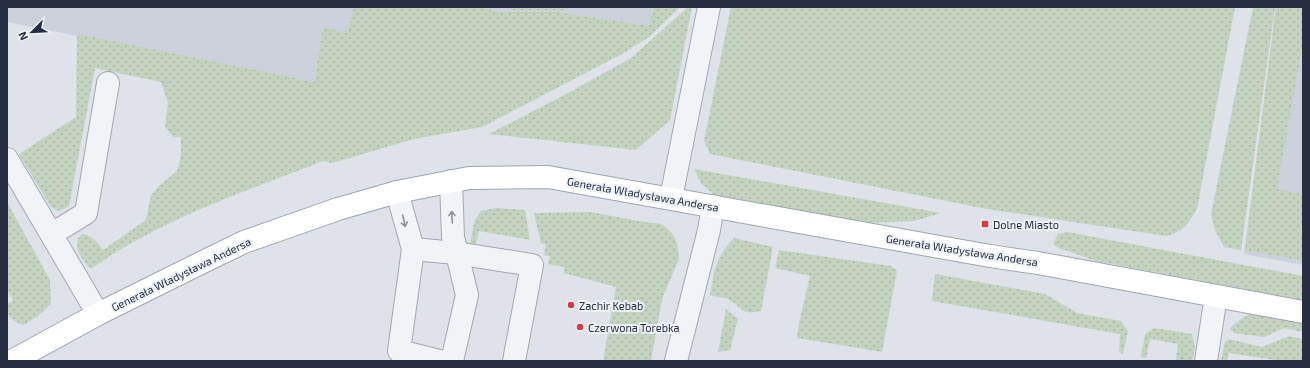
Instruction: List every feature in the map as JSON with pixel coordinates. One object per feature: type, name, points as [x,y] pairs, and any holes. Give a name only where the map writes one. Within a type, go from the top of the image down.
[{"type":"main road","name":"Generała Władysława Andersa","points":[[12,361],[98,314],[244,242],[338,209],[397,192],[477,177],[548,177],[990,256],[1038,263],[1303,312]]},
{"type":"street","points":[[671,198],[709,7]]},
{"type":"street","points":[[52,234],[86,213],[108,83]]},
{"type":"street","points":[[7,159],[98,314]]},
{"type":"street","points":[[450,181],[453,237],[467,294],[452,361]]},
{"type":"street","points":[[397,192],[413,249],[399,351],[439,361]]},
{"type":"street","points":[[676,361],[709,230],[713,206]]},
{"type":"street","points":[[413,249],[456,253],[532,265],[514,361]]},
{"type":"street","points":[[1206,361],[1216,296]]},
{"type":"shaded area","points":[[7,7],[354,7],[347,33],[323,28],[314,82],[7,22]]},
{"type":"shaded area","points":[[480,7],[653,7],[649,26],[558,12],[500,12]]},
{"type":"shaded area","points":[[1276,7],[1303,7],[1303,265],[1244,254]]},
{"type":"green space","points":[[354,7],[480,7],[500,12],[558,12],[649,26],[653,7],[680,7],[649,37],[622,54],[482,127],[414,139],[332,163],[323,161],[203,208],[174,221],[145,235],[91,269],[78,251],[78,238],[83,234],[93,238],[103,250],[146,220],[151,195],[160,185],[177,171],[181,155],[181,137],[173,137],[165,126],[168,103],[161,82],[95,68],[69,206],[59,211],[51,207],[19,154],[76,117],[77,34],[314,82],[323,27],[347,33]]},
{"type":"green space","points":[[511,7],[568,7],[568,10],[510,10]]},
{"type":"green space","points":[[688,7],[692,7],[670,120],[636,150],[489,134],[631,58]]},
{"type":"green space","points":[[731,7],[1235,7],[1197,209],[1185,226],[1177,232],[1166,236],[987,209],[710,154],[704,141]]},
{"type":"green space","points":[[1253,7],[1275,7],[1241,250],[1224,247],[1215,230],[1211,214]]},
{"type":"green space","points":[[1276,7],[1303,7],[1302,47],[1277,189],[1303,194],[1303,217],[1300,233],[1303,234],[1303,261],[1245,250]]},
{"type":"green space","points":[[694,169],[941,213],[914,221],[864,223],[713,194],[701,183]]},
{"type":"green space","points":[[7,202],[50,280],[51,304],[37,317],[23,325],[10,318],[7,308],[7,304],[13,301],[7,289]]},
{"type":"green space","points":[[495,208],[525,210],[530,240],[479,231],[475,248],[469,248],[475,220],[481,211]]},
{"type":"green space","points":[[591,212],[662,224],[672,233],[677,243],[679,259],[662,299],[651,361],[603,361],[616,287],[564,273],[564,267],[548,264],[550,256],[544,255],[546,244],[541,243],[534,213]]},
{"type":"green space","points":[[1067,232],[1303,276],[1303,300],[1096,261],[1059,248],[1053,244],[1058,234]]},
{"type":"green space","points":[[734,238],[773,247],[761,311],[745,312],[728,299],[710,295],[719,258]]},
{"type":"green space","points":[[779,250],[891,266],[897,271],[882,352],[797,338],[810,276],[775,268]]},
{"type":"green space","points":[[935,274],[1045,294],[1077,313],[1121,321],[1128,331],[1123,354],[1119,352],[1120,334],[932,301]]},
{"type":"green space","points":[[726,309],[738,319],[730,350],[718,352]]},
{"type":"green space","points":[[1249,314],[1303,322],[1303,332],[1284,328],[1264,337],[1234,333],[1230,329],[1234,324]]},
{"type":"green space","points":[[1154,328],[1192,334],[1195,348],[1192,361],[1176,361],[1178,344],[1150,339],[1146,358],[1141,357],[1145,334]]},
{"type":"green space","points":[[1289,336],[1303,339],[1303,361],[1281,361],[1229,353],[1227,361],[1221,361],[1225,342],[1229,339],[1262,347]]},
{"type":"place","name":"Dolne Miasto","points":[[985,224]]},
{"type":"place","name":"Zachir Kebab","points":[[571,305]]},
{"type":"place","name":"Czerwona Torebka","points":[[580,327]]}]
